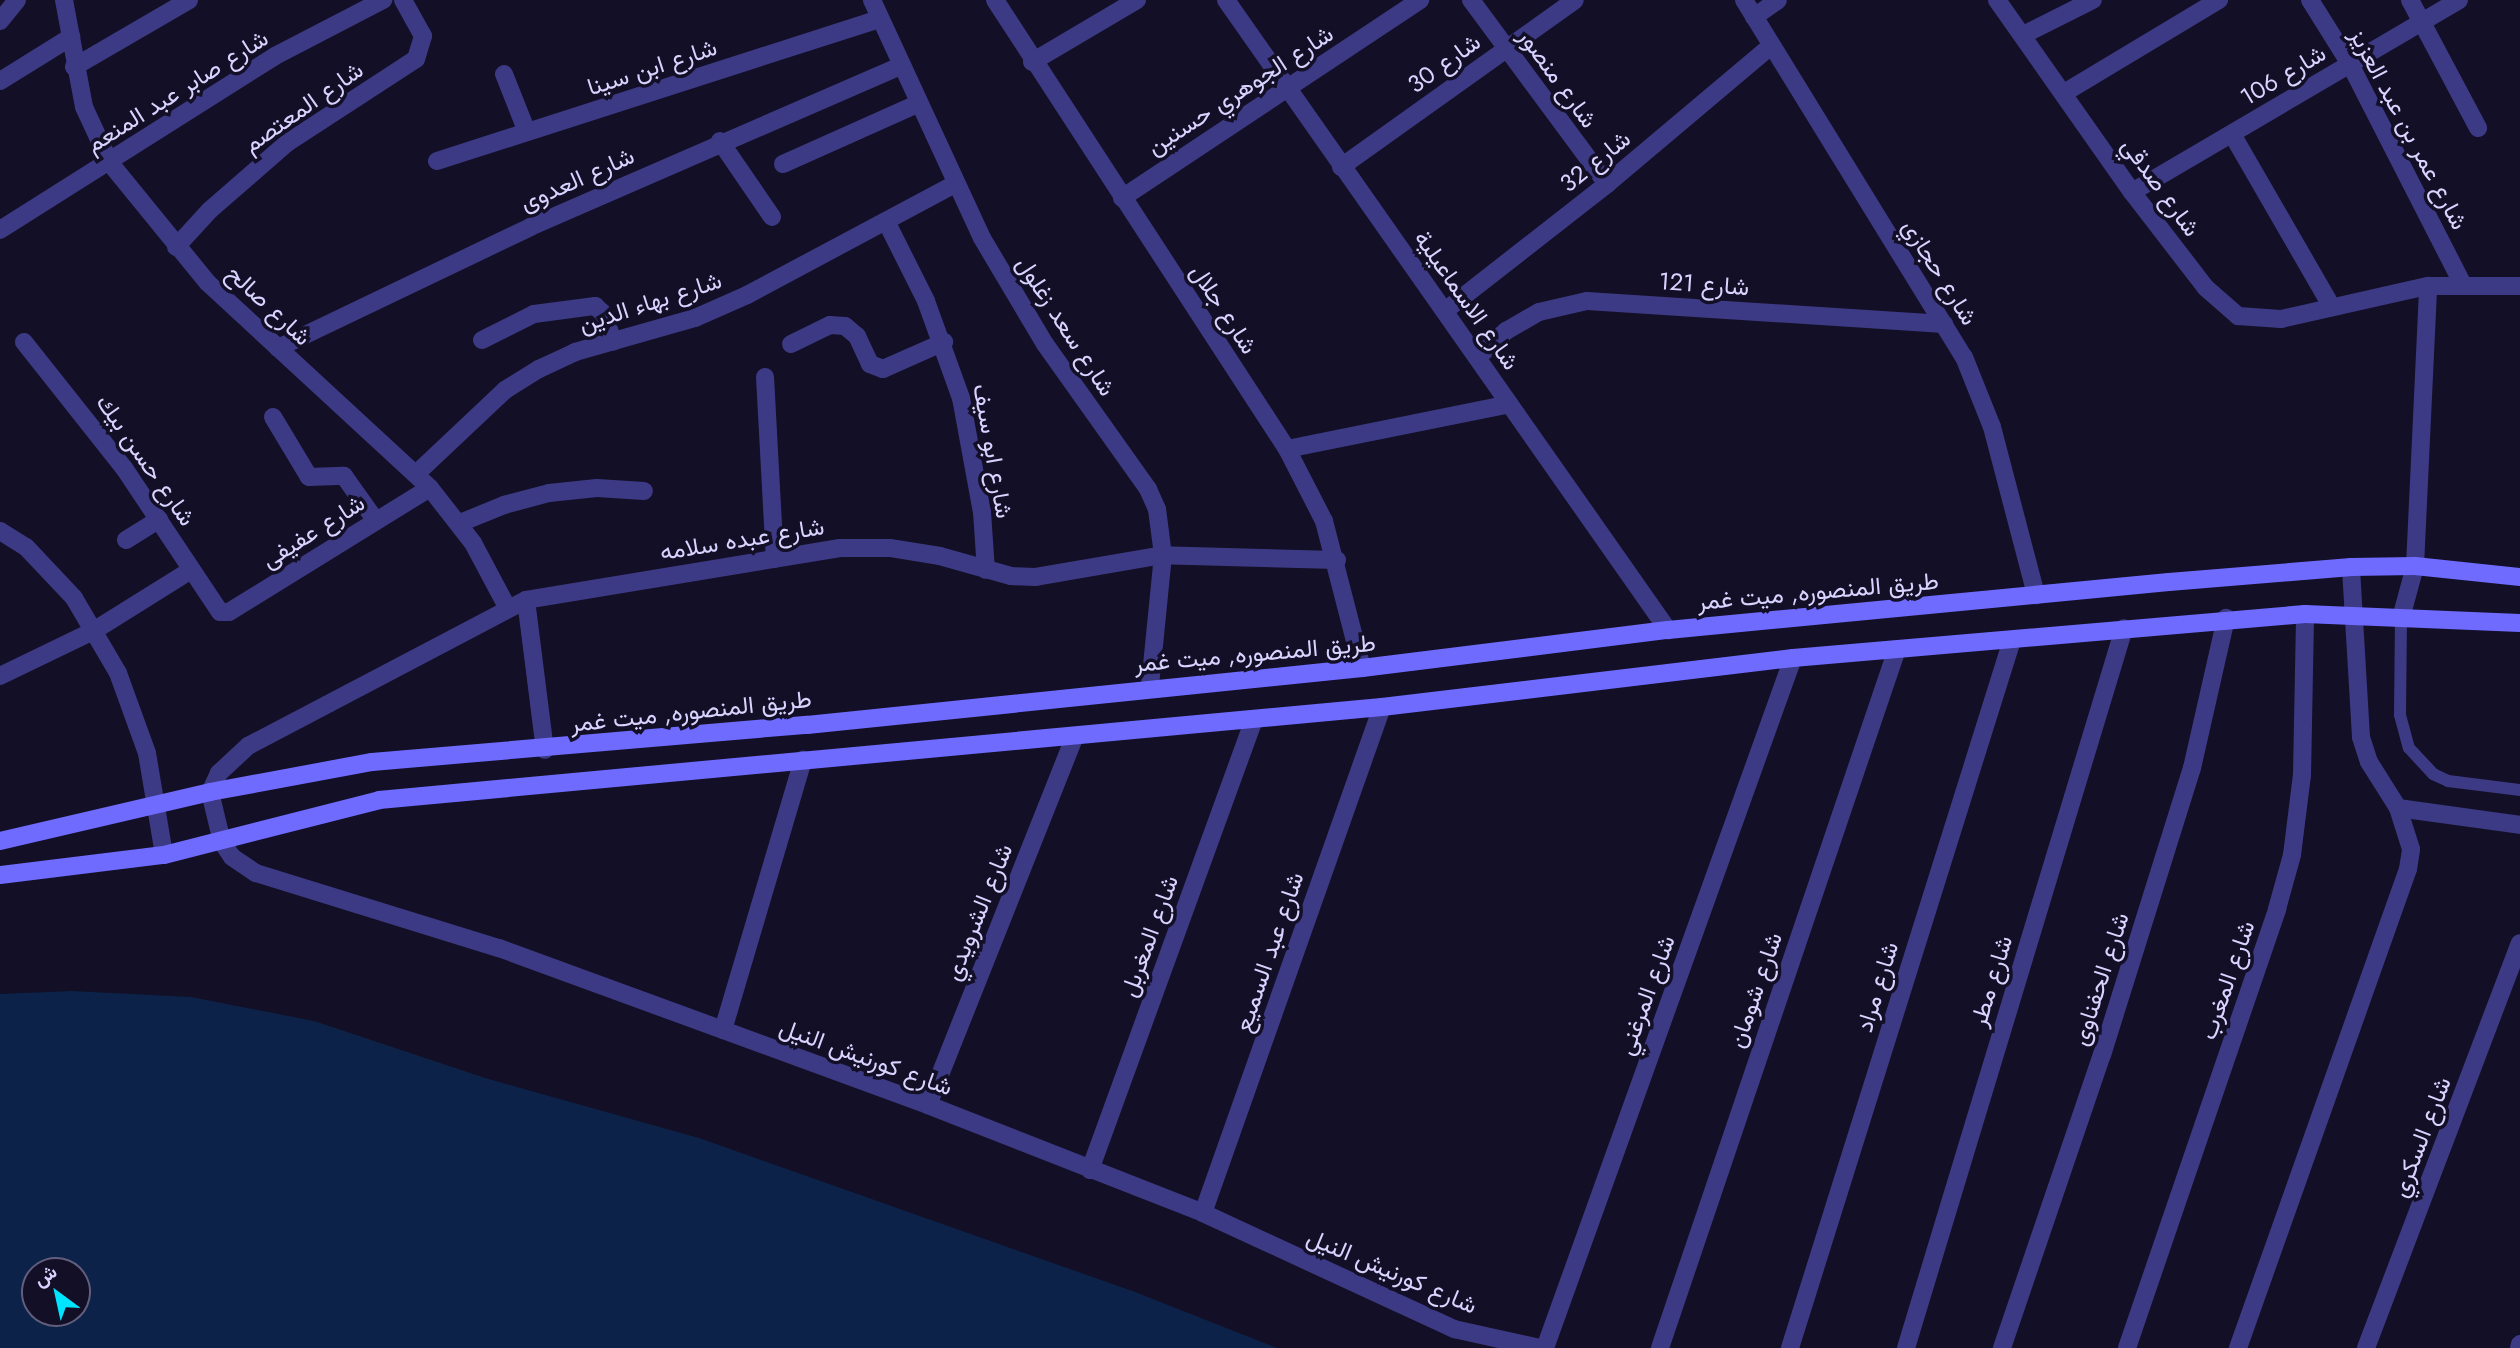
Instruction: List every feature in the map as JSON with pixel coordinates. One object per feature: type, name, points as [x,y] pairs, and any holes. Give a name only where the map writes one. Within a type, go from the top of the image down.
[{"type":"main road","name":"طريق المنصوره, ميت غمر","points":[[0,841],[156,807],[210,792],[372,762],[545,750],[1150,686],[1362,668],[1668,630],[2351,567],[2415,566],[2520,577]]},
{"type":"main road","points":[[0,875],[164,855],[379,800],[1382,707],[1793,658],[2012,640],[2226,618],[2305,614],[2520,623]]},
{"type":"street","points":[[0,21],[17,0]]},
{"type":"street","name":"شارع صالح","points":[[64,0],[74,67],[84,107],[110,163],[176,247],[278,348],[430,488],[460,523],[507,607]]},
{"type":"street","points":[[74,67],[189,0]]},
{"type":"street","name":"شارع صابر عبد المنعم","points":[[0,230],[275,57],[383,0]]},
{"type":"street","name":"شارع المعتصم","points":[[176,247],[220,201],[288,143],[416,58],[422,36],[403,0]]},
{"type":"street","name":"شارع سعد زغلول","points":[[872,0],[955,184],[1045,344],[1147,489],[1157,509],[1163,555],[1150,686]]},
{"type":"street","name":"شارع جلال","points":[[995,0],[1032,62],[1287,449],[1324,521],[1337,560],[1362,668]]},
{"type":"street","points":[[1032,62],[1137,0]]},
{"type":"street","name":"شارع الاسماعيلية","points":[[1226,0],[1668,630]]},
{"type":"street","name":"شارع الجوهري حسنين","points":[[1122,198],[1420,0]]},
{"type":"street","name":"شارع منصور","points":[[1471,0],[1606,184]]},
{"type":"street","name":"شارع 30","points":[[1341,167],[1575,0]]},
{"type":"street","name":"شارع حجازي","points":[[1744,0],[1964,356],[1992,427],[2036,595]]},
{"type":"street","points":[[1754,17],[1778,0]]},
{"type":"street","name":"شارع صدقي","points":[[1997,0],[2132,192],[2206,288],[2238,316],[2281,319],[2428,286],[2462,283],[2520,286]]},
{"type":"street","points":[[2023,35],[2093,0]]},
{"type":"street","points":[[2064,93],[2219,0]]},
{"type":"street","name":"شارع عمر بن عبد العزيز","points":[[2309,0],[2350,64],[2462,283]]},
{"type":"street","points":[[2410,0],[2479,128]]},
{"type":"street","name":"شارع 106","points":[[2132,192],[2459,0]]},
{"type":"street","name":"شارع ابن سينا","points":[[438,161],[880,19]]},
{"type":"street","points":[[0,81],[71,37]]},
{"type":"street","name":"شارع 32","points":[[1446,310],[1606,184],[1771,46]]},
{"type":"street","name":"شارع العدوى","points":[[278,348],[720,141],[901,66]]},
{"type":"street","points":[[504,74],[527,132]]},
{"type":"street","points":[[783,164],[917,104]]},
{"type":"street","points":[[2232,134],[2333,307]]},
{"type":"street","points":[[720,141],[772,217]]},
{"type":"street","name":"شارع بهاء الدين","points":[[416,474],[505,390],[538,369],[613,342],[695,318],[955,184]]},
{"type":"street","name":"شارع ابو سيف","points":[[886,221],[944,342],[973,454],[986,570]]},
{"type":"street","points":[[2402,618],[2415,566],[2428,286]]},
{"type":"street","name":"شارع 121","points":[[1478,357],[1506,331],[1539,312],[1587,301],[1944,324]]},
{"type":"street","points":[[482,340],[534,314],[596,306],[604,314],[613,342]]},
{"type":"street","points":[[790,344],[831,325],[845,326],[857,336],[870,364],[883,369],[944,342]]},
{"type":"street","name":"شارع حسن بيك","points":[[24,342],[76,404],[159,519],[220,612]]},
{"type":"street","points":[[765,377],[775,559]]},
{"type":"street","points":[[1287,449],[1510,404]]},
{"type":"street","points":[[273,417],[309,477],[344,476],[376,521]]},
{"type":"street","name":"شارع عفيفى","points":[[220,612],[229,612],[430,488]]},
{"type":"street","points":[[460,523],[550,493],[597,488],[644,491]]},
{"type":"street","points":[[126,540],[159,519]]},
{"type":"street","points":[[0,531],[26,547],[74,598],[95,630],[135,714],[164,855]]},
{"type":"street","name":"شارع عبده سلامه","points":[[210,792],[219,773],[248,746],[507,607],[526,600],[840,548],[890,548],[940,555],[986,570],[1036,577],[1163,555],[1337,560]]},
{"type":"street","points":[[2238,1348],[2408,869],[2411,849],[2398,808],[2369,762],[2361,737],[2351,616],[2351,567]]},
{"type":"street","points":[[0,676],[95,630],[191,570]]},
{"type":"street","points":[[526,600],[545,750]]},
{"type":"street","name":"شارع المغرب","points":[[2127,1348],[2277,909],[2292,855],[2303,762],[2305,614]]},
{"type":"street","name":"شارع الحفناوى","points":[[2002,1348],[2102,1055],[2192,768],[2226,618]]},
{"type":"street","name":"شارع مطر","points":[[1906,1348],[2124,628]]},
{"type":"street","name":"شارع مراد","points":[[1790,1348],[2012,640]]},
{"type":"street","name":"شارع شومان","points":[[1660,1348],[1897,649]]},
{"type":"street","name":"شارع المرغني","points":[[1545,1348],[1793,658]]},
{"type":"street","name":"شارع عبد السميع","points":[[1203,1213],[1382,707]]},
{"type":"street","name":"شارع المغربل","points":[[1090,1170],[1254,719]]},
{"type":"street","name":"شارع الشرويدي","points":[[928,1105],[1075,736]]},
{"type":"street","points":[[723,1030],[803,760]]},
{"type":"street","points":[[210,792],[222,842]]},
{"type":"street","points":[[2398,808],[2520,825]]},
{"type":"street","name":"شارع كورنيش النيل","points":[[222,842],[232,857],[256,873],[499,948],[928,1105],[1203,1213],[1454,1329],[1540,1348]]},
{"type":"street","name":"شارع السكري","points":[[2366,1348],[2520,943]]},
{"type":"lane","points":[[2402,618],[2400,715],[2409,748],[2433,774],[2448,781],[2520,790]]},
{"type":"water","points":[[72,991],[191,997],[314,1021],[485,1078],[699,1138],[1135,1292],[1277,1348],[0,1348],[0,994]]}]
